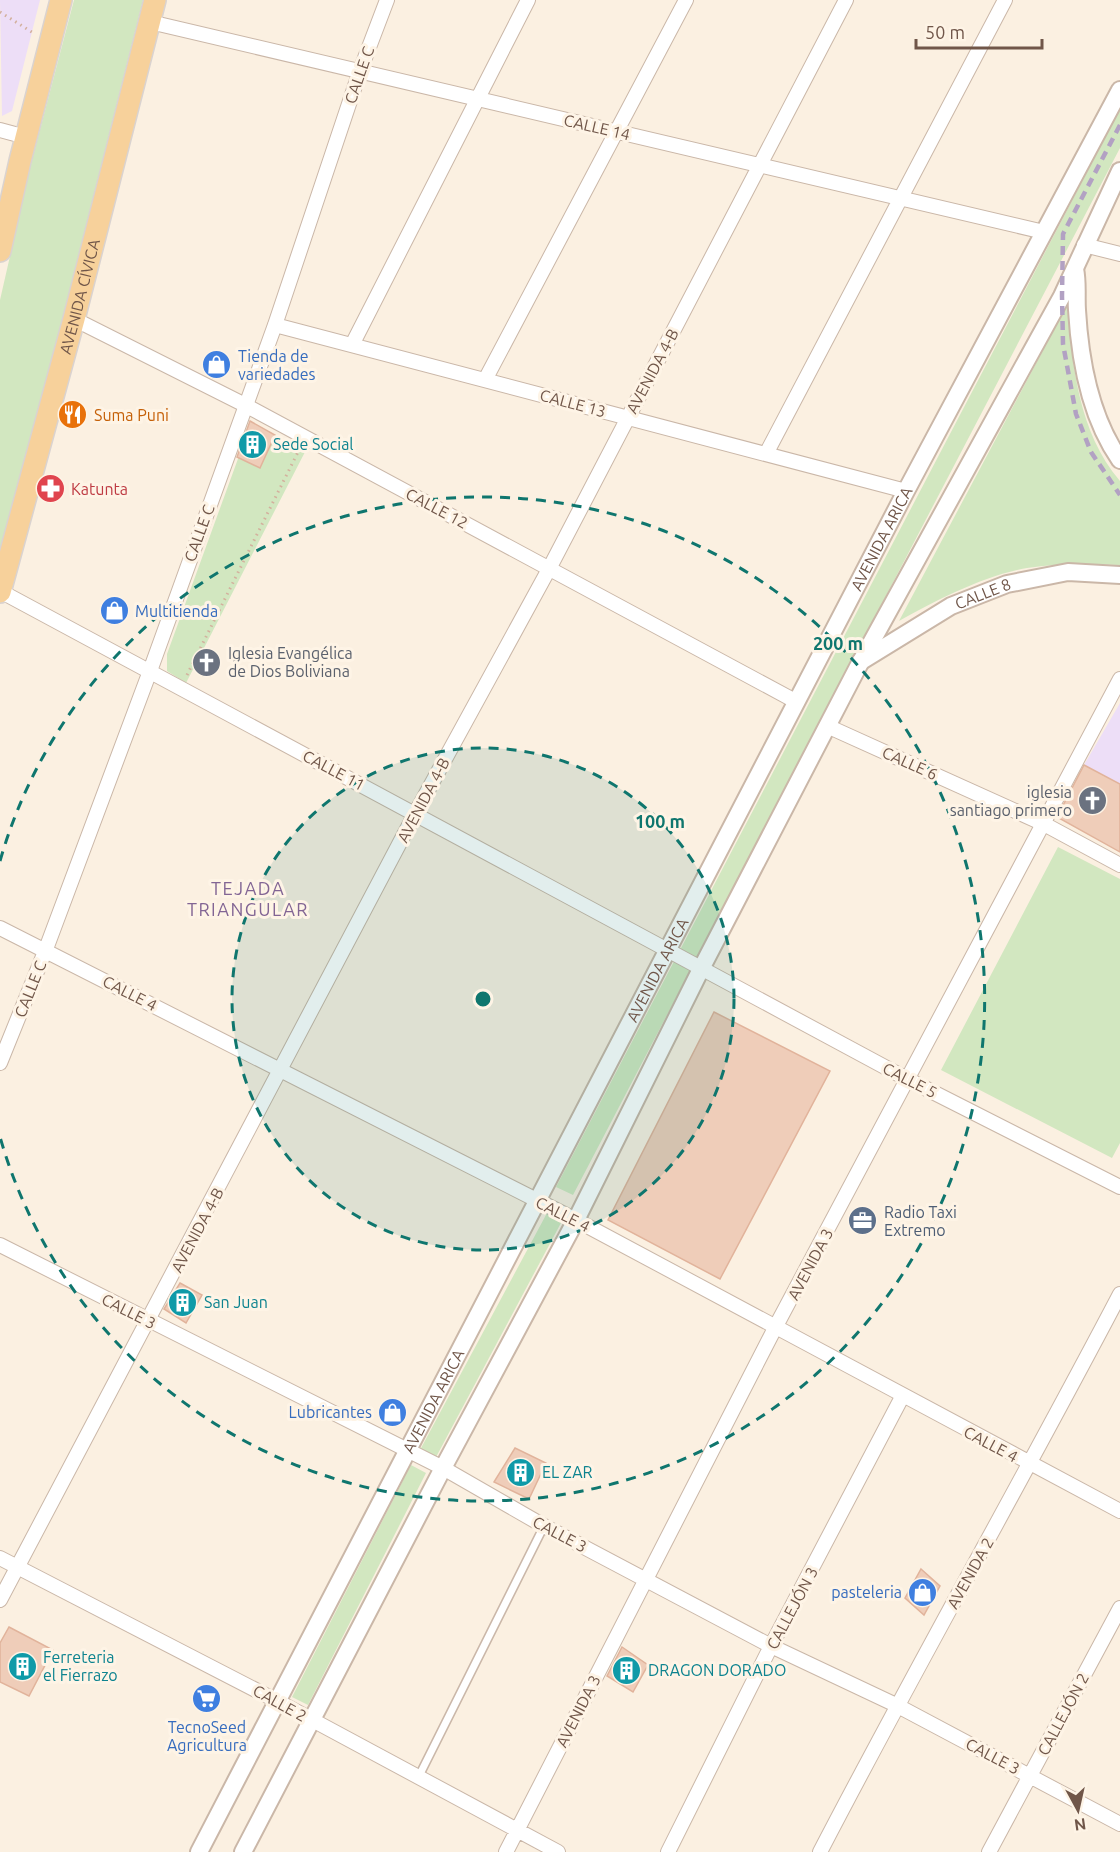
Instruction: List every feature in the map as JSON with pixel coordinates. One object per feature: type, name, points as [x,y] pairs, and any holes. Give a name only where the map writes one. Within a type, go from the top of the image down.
[{"type":"main road","points":[[0,251],[26,136],[62,0]]},
{"type":"main road","name":"AVENIDA CÍVICA","points":[[0,591],[74,319],[155,0]]},
{"type":"street","name":"CALLE C","points":[[0,1063],[46,949],[150,671],[275,325],[360,71],[387,0]]},
{"type":"street","points":[[352,345],[528,0]]},
{"type":"street","points":[[485,380],[686,0]]},
{"type":"street","name":"AVENIDA 4-B","points":[[0,1600],[415,814],[549,568],[846,0]]},
{"type":"street","points":[[766,454],[1005,0]]},
{"type":"street","name":"CALLE 14","points":[[150,22],[1044,232]]},
{"type":"street","name":"AVENIDA ARICA","points":[[199,1852],[279,1702],[406,1450],[539,1201],[906,491],[1120,90]]},
{"type":"street","points":[[0,130],[26,136]]},
{"type":"street","points":[[243,1852],[443,1468],[576,1220],[701,969],[860,663],[1062,296],[1120,171]]},
{"type":"street","points":[[1084,245],[1120,254]]},
{"type":"street","points":[[1074,267],[1083,364],[1090,395],[1108,443],[1120,460]]},
{"type":"street","name":"CALLE 12","points":[[74,319],[245,405],[797,702]]},
{"type":"street","name":"CALLE 13","points":[[275,325],[906,491]]},
{"type":"street","name":"CALLE 8","points":[[860,663],[951,606],[1007,584],[1068,572],[1120,575]]},
{"type":"street","name":"CALLE 11","points":[[0,591],[667,950]]},
{"type":"street","name":"AVENIDA 3","points":[[506,1852],[776,1326],[1120,680]]},
{"type":"street","name":"CALLE 6","points":[[827,726],[1044,824],[1120,865]]},
{"type":"street","name":"CALLE 4","points":[[0,928],[46,949],[576,1220],[1030,1465],[1120,1511]]},
{"type":"street","name":"CALLE 5","points":[[667,950],[909,1080],[1120,1187]]},
{"type":"street","name":"CALLE 3","points":[[0,1245],[443,1468],[544,1526],[771,1646],[896,1705],[1120,1824]]},
{"type":"street","name":"AVENIDA 2","points":[[820,1852],[896,1705],[1030,1465],[1120,1294]]},
{"type":"street","name":"CALLEJÓN 3","points":[[668,1852],[771,1646],[903,1397]]},
{"type":"street","name":"CALLE 2","points":[[0,1558],[279,1702],[558,1852]]},
{"type":"street","name":"CALLEJÓN 2","points":[[989,1852],[1120,1608]]},
{"type":"lane","points":[[418,1778],[544,1526]]},
{"type":"path","points":[[0,12],[32,33]]},
{"type":"path","points":[[181,688],[306,438]]},
{"type":"shaded area","points":[[0,0],[40,0],[12,111],[2,116]]},
{"type":"shaded area","points":[[1120,703],[1120,784],[1084,765]]},
{"type":"green space","points":[[74,0],[143,0],[7,538],[0,548],[0,300],[31,164]]},
{"type":"green space","points":[[1120,109],[1120,148],[573,1195],[556,1187]]},
{"type":"green space","points":[[1067,305],[1075,375],[1086,420],[1106,462],[1120,481],[1120,565],[1050,565],[1010,572],[961,590],[899,621]]},
{"type":"green space","points":[[251,423],[306,450],[186,683],[167,671],[167,654]]},
{"type":"green space","points":[[1058,847],[1120,879],[1120,1143],[1112,1158],[941,1070]]},
{"type":"green space","points":[[557,1210],[562,1221],[435,1459],[420,1450],[547,1213]]},
{"type":"green space","points":[[411,1465],[426,1473],[308,1705],[292,1697]]},
{"type":"building","name":"Sede Social","points":[[250,421],[275,435],[260,468],[237,457]]},
{"type":"building","name":"iglesia santiago primero","points":[[1084,765],[1120,784],[1120,852],[1057,817]]},
{"type":"building","points":[[714,1012],[830,1071],[720,1279],[608,1220]]},
{"type":"building","name":"San Juan","points":[[180,1283],[202,1295],[186,1323],[164,1309]]},
{"type":"building","name":"EL ZAR","points":[[515,1448],[546,1463],[529,1499],[494,1482]]},
{"type":"building","name":"pasteleria","points":[[921,1569],[940,1586],[924,1615],[905,1598]]},
{"type":"building","name":"Ferreteria el Fierrazo","points":[[9,1627],[53,1650],[29,1696],[0,1682],[0,1643]]},
{"type":"building","name":"DRAGON DORADO","points":[[622,1647],[648,1665],[633,1692],[607,1676]]},
{"type":"railway","points":[[1120,125],[1063,234],[1062,296],[1063,344],[1076,414],[1091,452],[1120,495]]},
{"type":"place","name":"Tienda de variedades","points":[[217,365]]},
{"type":"place","name":"Suma Puni","points":[[73,415]]},
{"type":"place","name":"Sede Social","points":[[252,444]]},
{"type":"place","name":"Katunta","points":[[50,489]]},
{"type":"place","name":"Multitienda","points":[[114,611]]},
{"type":"place","name":"Iglesia Evangélica de Dios Boliviana","points":[[207,662]]},
{"type":"place","name":"iglesia santiago primero","points":[[1093,801]]},
{"type":"place","name":"Radio Taxi Extremo","points":[[863,1221]]},
{"type":"place","name":"San Juan","points":[[183,1302]]},
{"type":"place","name":"Lubricantes","points":[[393,1412]]},
{"type":"place","name":"EL ZAR","points":[[521,1472]]},
{"type":"place","name":"pasteleria","points":[[923,1592]]},
{"type":"place","name":"Ferreteria el Fierrazo","points":[[22,1666]]},
{"type":"place","name":"DRAGON DORADO","points":[[627,1670]]},
{"type":"place","name":"TecnoSeed Agricultura","points":[[207,1699]]},
{"type":"district","name":"TEJADA TRIANGULAR","points":[[248,899]]}]
